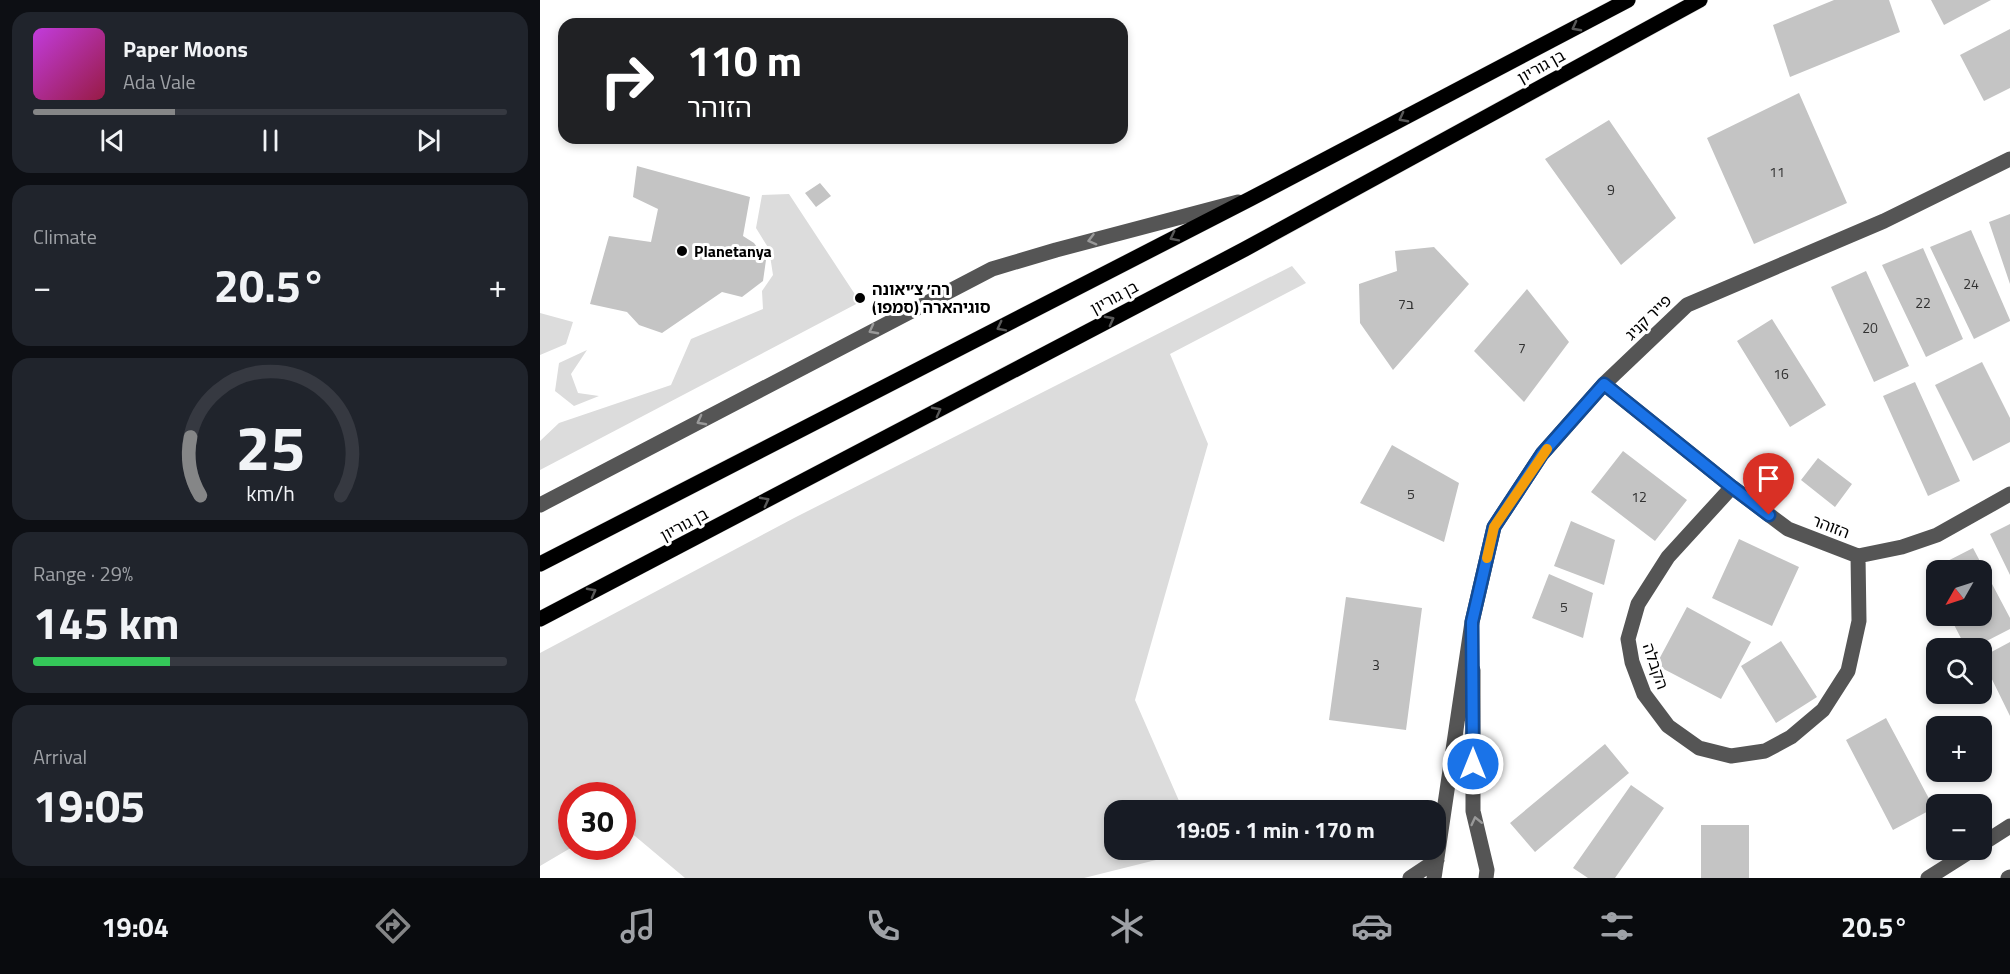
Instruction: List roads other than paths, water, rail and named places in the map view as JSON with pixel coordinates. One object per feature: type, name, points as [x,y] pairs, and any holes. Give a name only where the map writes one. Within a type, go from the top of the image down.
[{"type":"main road","name":"בן גוריון","points":[[540,564],[1250,199],[1628,0]]},
{"type":"main road","name":"בן גוריון","points":[[540,619],[1245,249],[1700,0]]},
{"type":"street","name":"פייר קניג","points":[[1446,800],[1472,622],[1494,527],[1542,454],[1604,384],[1687,305],[1884,221],[2010,159]]},
{"type":"street","points":[[540,505],[992,270],[1056,250],[1250,199]]},
{"type":"street","name":"הזוהר","points":[[1604,384],[1732,487],[1788,528],[1858,556],[1902,547],[1937,535],[2010,494]]},
{"type":"street","name":"הקבלה","points":[[1732,487],[1668,557],[1638,604],[1628,639],[1632,662],[1644,694],[1668,726],[1699,748],[1731,756],[1765,751],[1791,736],[1823,710],[1848,671],[1858,621],[1858,556]]},
{"type":"street","name":"פייר קניג","points":[[1472,622],[1473,811],[1488,875]]},
{"type":"street","points":[[1992,838],[2010,826]]},
{"type":"street","points":[[1410,878],[1437,860]]},
{"type":"street","name":"פייר קניג","points":[[1434,878],[1437,860]]},
{"type":"street","points":[[1928,878],[1957,860]]},
{"type":"place","name":"Planetanya","points":[[682,251]]},
{"type":"place","name":"רה׳ צ׳יאונה (סמפו) סוגיהארה","points":[[860,298]]}]
